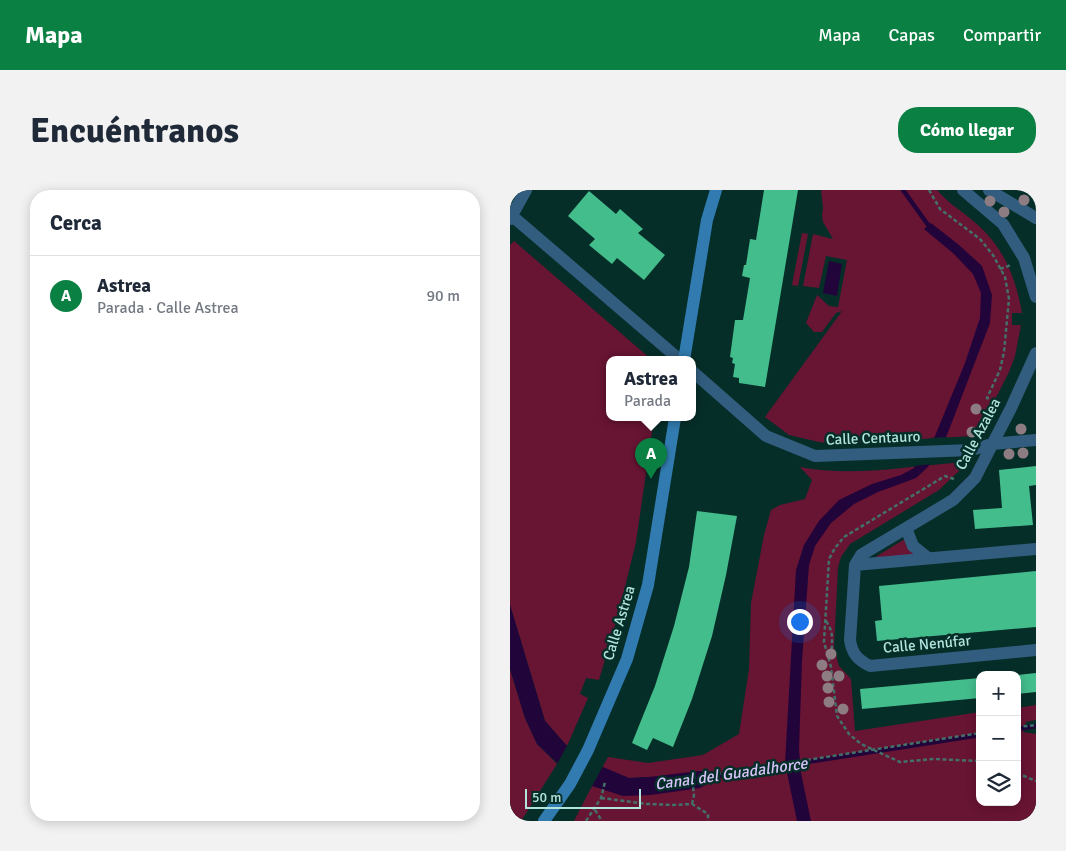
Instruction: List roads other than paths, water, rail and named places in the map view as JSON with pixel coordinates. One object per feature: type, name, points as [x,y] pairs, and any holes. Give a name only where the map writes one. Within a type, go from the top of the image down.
[{"type":"street","points":[[526,190],[511,216],[675,356]]},
{"type":"street","points":[[685,356],[707,220],[716,190]]},
{"type":"street","points":[[963,190],[1003,224],[1024,258],[1036,297]]},
{"type":"street","points":[[989,190],[1036,218]]},
{"type":"street","name":"Calle Azalea","points":[[855,565],[861,555],[953,500],[975,478],[1011,408],[1036,353]]},
{"type":"street","name":"Calle Centauro","points":[[696,375],[766,436],[815,456],[966,450],[992,444],[1036,440]]},
{"type":"street","name":"Calle Astrea","points":[[544,821],[570,784],[588,750],[627,659],[648,585],[675,421]]},
{"type":"street","points":[[906,528],[913,546],[928,558]]},
{"type":"street","points":[[855,565],[1036,549]]},
{"type":"street","name":"Calle Nenúfar","points":[[855,565],[850,640],[852,651],[860,660],[870,666],[1036,650]]},
{"type":"waterway","points":[[903,190],[931,229]]},
{"type":"waterway","name":"Canal del Guadalhorce","points":[[1021,728],[1036,726]]},
{"type":"waterway","name":"Canal del Guadalhorce","points":[[711,777],[976,736]]},
{"type":"place","name":"Astrea","points":[[651,479]]}]
